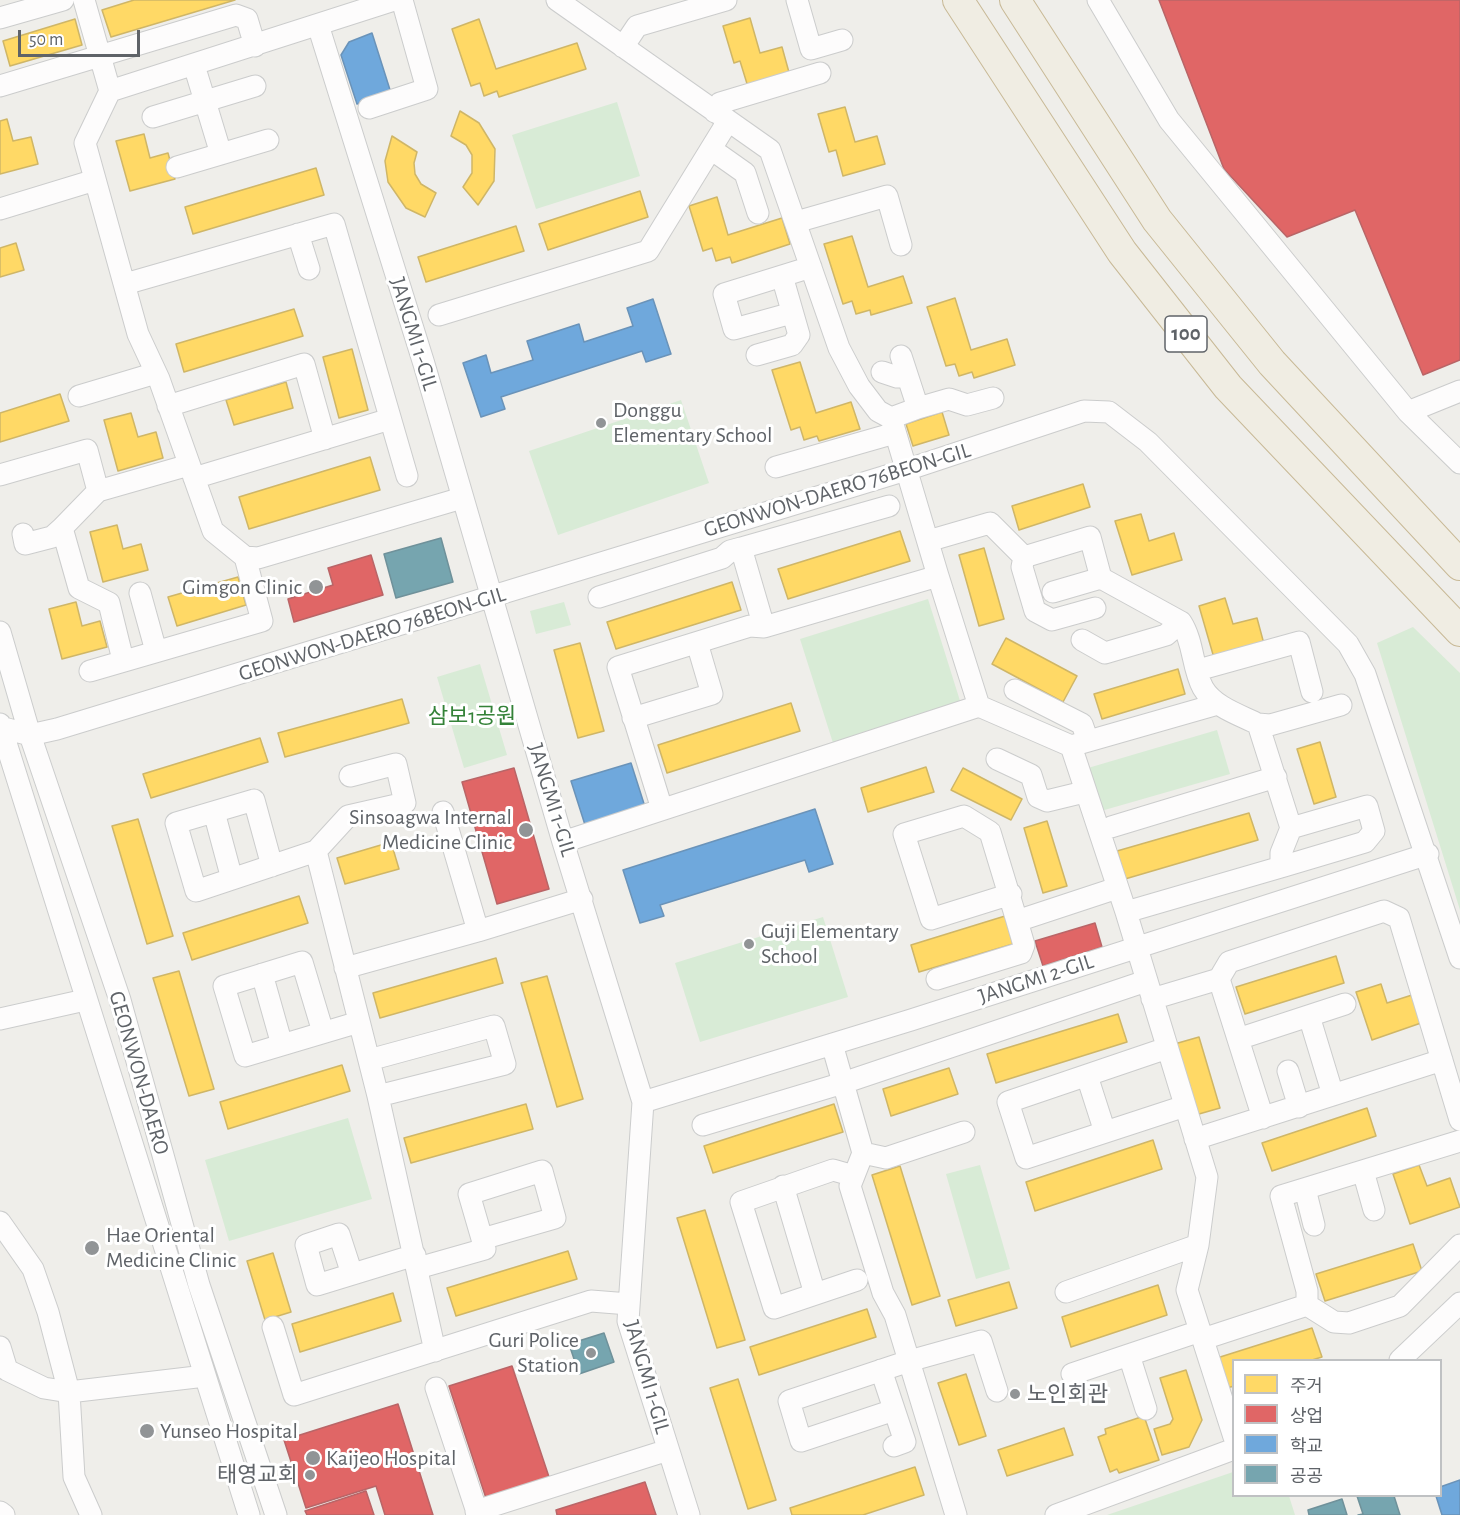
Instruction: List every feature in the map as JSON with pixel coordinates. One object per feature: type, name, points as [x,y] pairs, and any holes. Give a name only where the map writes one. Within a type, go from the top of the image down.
[{"type":"highway","name":"100","points":[[958,0],[1122,252],[1228,387],[1460,630]]},
{"type":"highway","name":"100","points":[[1015,0],[1157,220],[1272,363],[1460,565]]},
{"type":"street","points":[[0,18],[63,0]]},
{"type":"street","points":[[84,0],[110,91],[85,143],[138,333],[156,373],[213,531],[245,557],[258,558],[462,498]]},
{"type":"street","points":[[110,91],[394,0]]},
{"type":"street","points":[[369,108],[427,89],[402,0]]},
{"type":"street","points":[[556,0],[770,150],[839,348],[859,386],[878,411],[893,425],[979,706]]},
{"type":"street","points":[[623,46],[637,26],[726,0]]},
{"type":"street","points":[[796,0],[811,50],[842,40]]},
{"type":"street","points":[[1098,0],[1169,120],[1408,412],[1460,463]]},
{"type":"street","points":[[0,86],[100,58],[236,15],[247,19],[255,46]]},
{"type":"street","name":"JANGMI 1-GIL","points":[[318,25],[424,364],[563,842],[643,1102],[628,1322],[689,1515]]},
{"type":"street","points":[[194,64],[221,154]]},
{"type":"street","points":[[439,315],[648,252],[711,149],[722,116],[720,103],[820,73]]},
{"type":"street","points":[[153,117],[255,86]]},
{"type":"street","points":[[177,167],[268,140]]},
{"type":"street","points":[[711,149],[745,173],[758,213]]},
{"type":"street","points":[[0,209],[95,180]]},
{"type":"street","points":[[796,222],[886,196],[901,245]]},
{"type":"street","points":[[124,284],[334,224],[407,476]]},
{"type":"street","points":[[298,234],[309,269]]},
{"type":"street","points":[[792,313],[735,329],[724,294],[811,267]]},
{"type":"street","points":[[757,354],[792,345],[799,335],[782,276]]},
{"type":"street","points":[[901,356],[918,408]]},
{"type":"street","points":[[168,406],[304,364],[325,439]]},
{"type":"street","points":[[882,372],[897,377],[907,376]]},
{"type":"street","points":[[79,396],[156,373]]},
{"type":"street","points":[[1408,412],[1460,391]]},
{"type":"street","points":[[776,467],[893,425],[918,408],[949,399],[968,405],[993,398]]},
{"type":"street","name":"GEONWON-DAERO 76BEON-GIL","points":[[30,735],[57,729],[906,470],[1084,411],[1109,412],[1148,442],[1348,644],[1365,674],[1428,854],[1460,958]]},
{"type":"street","points":[[23,534],[26,544],[52,537],[98,491],[192,472],[325,439],[390,419]]},
{"type":"street","points":[[0,475],[87,450],[98,491]]},
{"type":"street","points":[[599,597],[722,558],[730,551],[889,506]]},
{"type":"street","points":[[928,541],[990,523],[1024,557]]},
{"type":"street","points":[[62,528],[79,588],[109,603],[123,660]]},
{"type":"street","points":[[1024,557],[1090,537],[1101,578]]},
{"type":"street","points":[[741,548],[764,627]]},
{"type":"street","points":[[90,670],[262,621],[245,557]]},
{"type":"street","points":[[1024,557],[1022,567],[1035,611],[1052,620],[1095,608]]},
{"type":"street","points":[[662,809],[618,667],[750,626],[764,627],[938,576]]},
{"type":"street","points":[[1053,592],[1101,578],[1181,622],[1189,634],[1203,688],[1218,704],[1258,724],[1270,725],[1341,705]]},
{"type":"street","points":[[141,593],[156,651]]},
{"type":"street","points":[[1083,640],[1105,652],[1166,634],[1181,622]]},
{"type":"street","name":"GEONWON-DAERO","points":[[0,632],[30,735],[120,1000],[199,1285],[276,1515]]},
{"type":"street","points":[[1198,670],[1299,642],[1312,692]]},
{"type":"street","points":[[633,718],[712,694],[697,643]]},
{"type":"street","points":[[1015,690],[1082,724],[1079,743],[1084,792],[1126,912],[1207,1178],[1198,1245],[1187,1290],[1232,1434]]},
{"type":"street","points":[[563,842],[979,706],[1079,743],[1218,704]]},
{"type":"street","points":[[1258,724],[1291,828],[1281,852],[1281,867]]},
{"type":"street","points":[[0,726],[30,735]]},
{"type":"street","name":"GEONWON-DAERO","points":[[0,726],[249,1515]]},
{"type":"street","points":[[997,759],[1031,775],[1038,797],[1047,801],[1084,792]]},
{"type":"street","points":[[272,866],[254,800],[176,823],[196,891],[272,866],[316,851],[348,816],[405,803],[396,764],[350,776]]},
{"type":"street","points":[[1111,827],[1276,777]]},
{"type":"street","points":[[1126,912],[1365,842],[1374,831],[1367,806],[1291,828]]},
{"type":"street","points":[[214,812],[232,879]]},
{"type":"street","points":[[443,812],[478,931]]},
{"type":"street","points":[[938,980],[1021,953],[1024,945],[1011,894],[990,832],[964,816],[904,834],[931,919],[1011,894]]},
{"type":"street","points":[[316,851],[378,1096],[417,1262],[435,1351]]},
{"type":"street","name":"JANGMI 2-GIL","points":[[643,1102],[1428,854]]},
{"type":"street","points":[[1017,921],[1117,888]]},
{"type":"street","points":[[345,968],[582,899]]},
{"type":"street","points":[[1263,1118],[1220,979],[1228,962],[1384,911],[1399,918],[1460,1120]]},
{"type":"street","points":[[322,1032],[303,962],[224,986],[245,1056],[359,1022]]},
{"type":"street","points":[[262,974],[282,1045]]},
{"type":"street","points":[[704,1125],[1149,990],[1220,979]]},
{"type":"street","points":[[0,1019],[85,1000]]},
{"type":"street","points":[[1238,1039],[1345,1004]]},
{"type":"street","points":[[1309,1016],[1333,1095]]},
{"type":"street","points":[[369,1060],[494,1026],[505,1064],[378,1096]]},
{"type":"street","points":[[832,1044],[864,1153],[850,1186],[883,1293],[895,1315],[956,1515]]},
{"type":"street","points":[[1167,1048],[1008,1102],[1026,1158],[1185,1106]]},
{"type":"street","points":[[1195,1139],[1442,1060]]},
{"type":"street","points":[[1288,1071],[1299,1107]]},
{"type":"street","points":[[1087,1076],[1105,1132]]},
{"type":"street","points":[[864,1153],[886,1158],[964,1132]]},
{"type":"street","points":[[1307,1305],[1307,1291],[1281,1196],[1460,1141]]},
{"type":"street","points":[[854,1176],[833,1170],[741,1202],[774,1308],[857,1280]]},
{"type":"street","points":[[1363,1171],[1374,1210]]},
{"type":"street","points":[[783,1186],[815,1294]]},
{"type":"street","points":[[1305,1189],[1314,1225]]},
{"type":"street","points":[[0,1222],[33,1269],[48,1312],[69,1392],[74,1477],[91,1515]]},
{"type":"street","points":[[352,1274],[485,1249],[482,1239]]},
{"type":"street","points":[[1066,1292],[1198,1245]]},
{"type":"street","points":[[1072,1374],[1128,1355],[1307,1305],[1334,1322],[1349,1323],[1400,1306],[1460,1245]]},
{"type":"street","points":[[273,1327],[294,1395],[591,1301],[629,1304]]},
{"type":"street","points":[[1401,1359],[1460,1303]]},
{"type":"street","points":[[894,1410],[801,1441],[789,1401],[909,1361],[981,1341],[997,1391]]},
{"type":"street","points":[[0,1347],[7,1370],[44,1388],[69,1392],[205,1377]]},
{"type":"street","points":[[1128,1355],[1146,1409]]},
{"type":"street","points":[[881,1370],[905,1442],[894,1446]]},
{"type":"street","points":[[436,1388],[477,1513],[668,1450]]},
{"type":"street","points":[[1056,1515],[1232,1449]]},
{"type":"street","points":[[0,1512],[4,1515]]},
{"type":"green space","points":[[617,102],[640,176],[536,209],[512,135]]},
{"type":"green space","points":[[681,400],[709,483],[558,535],[529,451]]},
{"type":"green space","points":[[928,599],[961,704],[833,743],[800,639]]},
{"type":"green space","points":[[564,602],[571,625],[536,634],[530,611]]},
{"type":"green space","points":[[1413,627],[1460,673],[1460,910],[1377,643]]},
{"type":"green space","name":"삼보1공원","points":[[480,664],[507,755],[464,768],[437,677]]},
{"type":"green space","points":[[1217,730],[1230,774],[1101,811],[1088,768]]},
{"type":"green space","points":[[823,917],[848,997],[700,1042],[675,963]]},
{"type":"green space","points":[[348,1118],[372,1199],[229,1241],[205,1160]]},
{"type":"green space","points":[[980,1165],[1010,1269],[976,1279],[946,1174]]},
{"type":"green space","points":[[1232,1472],[1232,1497],[1289,1497],[1295,1515],[1107,1515]]},
{"type":"building: 주거","points":[[134,0],[235,0],[111,37],[102,10]]},
{"type":"building: 주거","points":[[750,18],[760,53],[782,47],[790,76],[748,87],[740,61],[734,63],[723,26]]},
{"type":"building: 주거","points":[[75,19],[82,45],[10,66],[3,41]]},
{"type":"building: 주거","points":[[479,19],[496,69],[577,43],[586,69],[499,97],[497,91],[484,96],[480,83],[471,86],[452,29]]},
{"type":"building: 주거","points":[[845,107],[855,142],[877,136],[885,164],[843,176],[836,150],[829,152],[818,114]]},
{"type":"building: 주거","points":[[460,111],[479,123],[495,149],[494,181],[478,205],[463,187],[472,173],[472,155],[466,145],[451,136]]},
{"type":"building: 주거","points":[[7,119],[13,141],[31,137],[38,164],[0,174],[0,121]]},
{"type":"building: 주거","points":[[144,134],[150,158],[168,153],[175,179],[130,191],[116,141]]},
{"type":"building: 주거","points":[[392,136],[417,152],[414,163],[415,174],[421,184],[436,193],[425,217],[406,208],[388,182],[385,161]]},
{"type":"building: 주거","points":[[316,168],[324,195],[193,234],[185,207]]},
{"type":"building: 주거","points":[[640,191],[648,217],[548,250],[539,224]]},
{"type":"building: 주거","points":[[717,197],[728,235],[782,218],[790,244],[732,263],[730,257],[716,261],[712,248],[703,251],[689,206]]},
{"type":"building: 주거","points":[[516,226],[524,251],[426,282],[418,257]]},
{"type":"building: 주거","points":[[852,236],[868,287],[903,276],[912,303],[871,315],[870,310],[856,314],[852,301],[843,304],[824,244]]},
{"type":"building: 주거","points":[[16,243],[24,270],[0,277],[0,248]]},
{"type":"building: 주거","points":[[955,298],[971,350],[1007,339],[1015,365],[974,378],[972,372],[959,376],[955,364],[946,366],[927,307]]},
{"type":"building: 주거","points":[[294,309],[303,336],[184,372],[176,344]]},
{"type":"building: 주거","points":[[352,349],[368,410],[339,418],[323,357]]},
{"type":"building: 주거","points":[[800,362],[816,413],[851,402],[860,429],[819,441],[817,436],[804,440],[800,427],[791,430],[772,370]]},
{"type":"building: 주거","points":[[286,382],[293,408],[234,425],[226,400]]},
{"type":"building: 주거","points":[[60,394],[69,421],[0,442],[0,413]]},
{"type":"building: 주거","points":[[942,412],[949,435],[913,446],[906,424]]},
{"type":"building: 주거","points":[[131,413],[138,437],[156,432],[163,458],[118,471],[104,420]]},
{"type":"building: 주거","points":[[370,457],[380,490],[249,529],[239,497]]},
{"type":"building: 주거","points":[[1083,484],[1090,507],[1019,530],[1012,506]]},
{"type":"building: 주거","points":[[1141,514],[1149,541],[1174,533],[1182,560],[1132,575],[1115,521]]},
{"type":"building: 주거","points":[[117,525],[123,549],[141,544],[148,570],[103,582],[90,532]]},
{"type":"building: 주거","points":[[900,531],[910,561],[788,599],[778,569]]},
{"type":"building: 주거","points":[[984,548],[1004,619],[979,626],[959,555]]},
{"type":"building: 주거","points":[[238,577],[246,605],[177,626],[168,597]]},
{"type":"building: 주거","points":[[732,582],[741,610],[616,649],[607,622]]},
{"type":"building: 주거","points":[[1225,598],[1233,624],[1257,618],[1264,644],[1214,658],[1199,606]]},
{"type":"building: 주거","points":[[76,602],[82,626],[100,621],[107,647],[62,659],[49,609]]},
{"type":"building: 주거","points":[[1006,638],[1077,676],[1063,702],[992,664]]},
{"type":"building: 주거","points":[[580,643],[604,731],[578,738],[554,650]]},
{"type":"building: 주거","points":[[1178,669],[1185,694],[1102,719],[1094,694]]},
{"type":"building: 주거","points":[[402,699],[409,723],[285,757],[278,733]]},
{"type":"building: 주거","points":[[791,703],[800,731],[667,773],[658,745]]},
{"type":"building: 주거","points":[[260,738],[268,762],[151,798],[143,774]]},
{"type":"building: 주거","points":[[1320,742],[1336,797],[1314,804],[1297,749]]},
{"type":"building: 주거","points":[[926,767],[934,792],[868,812],[861,788]]},
{"type":"building: 주거","points":[[963,768],[1022,799],[1011,820],[951,790]]},
{"type":"building: 주거","points":[[1249,813],[1258,840],[1125,879],[1117,851]]},
{"type":"building: 주거","points":[[138,819],[173,936],[147,944],[112,826]]},
{"type":"building: 주거","points":[[1047,821],[1067,886],[1043,893],[1024,828]]},
{"type":"building: 주거","points":[[391,842],[399,869],[345,884],[337,858]]},
{"type":"building: 주거","points":[[299,896],[308,923],[192,960],[183,933]]},
{"type":"building: 주거","points":[[1005,916],[1013,944],[919,972],[911,945]]},
{"type":"building: 주거","points":[[1336,956],[1344,983],[1245,1014],[1236,987]]},
{"type":"building: 주거","points":[[496,958],[503,983],[380,1018],[373,993]]},
{"type":"building: 주거","points":[[179,971],[214,1089],[189,1096],[153,978]]},
{"type":"building: 주거","points":[[547,976],[583,1099],[557,1107],[521,983]]},
{"type":"building: 주거","points":[[1381,984],[1387,1003],[1412,995],[1421,1023],[1372,1040],[1356,992]]},
{"type":"building: 주거","points":[[1118,1014],[1127,1042],[996,1083],[987,1054]]},
{"type":"building: 주거","points":[[1199,1037],[1220,1108],[1192,1116],[1171,1045]]},
{"type":"building: 주거","points":[[342,1065],[350,1091],[228,1129],[220,1102]]},
{"type":"building: 주거","points":[[949,1068],[958,1094],[891,1116],[883,1089]]},
{"type":"building: 주거","points":[[526,1104],[533,1129],[411,1163],[404,1138]]},
{"type":"building: 주거","points":[[834,1104],[843,1132],[713,1173],[704,1146]]},
{"type":"building: 주거","points":[[1367,1108],[1376,1136],[1272,1171],[1262,1143]]},
{"type":"building: 주거","points":[[1153,1140],[1162,1169],[1035,1211],[1026,1182]]},
{"type":"building: 주거","points":[[1419,1165],[1427,1186],[1450,1178],[1460,1207],[1410,1224],[1393,1174]]},
{"type":"building: 주거","points":[[900,1166],[940,1296],[912,1305],[872,1175]]},
{"type":"building: 주거","points":[[705,1210],[745,1340],[717,1348],[677,1218]]},
{"type":"building: 주거","points":[[1413,1244],[1422,1271],[1325,1301],[1316,1274]]},
{"type":"building: 주거","points":[[568,1251],[577,1279],[456,1316],[447,1288]]},
{"type":"building: 주거","points":[[273,1253],[291,1312],[265,1320],[247,1261]]},
{"type":"building: 주거","points":[[1009,1282],[1017,1308],[956,1326],[948,1300]]},
{"type":"building: 주거","points":[[1158,1285],[1167,1315],[1071,1347],[1062,1317]]},
{"type":"building: 주거","points":[[393,1293],[401,1321],[300,1352],[292,1324]]},
{"type":"building: 주거","points":[[867,1309],[876,1337],[759,1375],[750,1347]]},
{"type":"building: 주거","points":[[1312,1328],[1322,1357],[1315,1359],[1232,1359],[1232,1387],[1227,1388],[1217,1358]]},
{"type":"building: 주거","points":[[1186,1370],[1202,1420],[1189,1447],[1162,1455],[1154,1429],[1170,1424],[1173,1419],[1160,1378]]},
{"type":"building: 주거","points":[[966,1374],[986,1436],[959,1445],[938,1383]]},
{"type":"building: 주거","points":[[738,1379],[776,1500],[748,1509],[710,1388]]},
{"type":"building: 주거","points":[[1144,1416],[1159,1460],[1119,1473],[1117,1469],[1110,1472],[1098,1437],[1106,1434],[1105,1429]]},
{"type":"building: 주거","points":[[1064,1428],[1073,1455],[1007,1476],[998,1450]]},
{"type":"building: 주거","points":[[915,1467],[924,1495],[863,1515],[792,1515],[790,1508]]},
{"type":"building: 상업","points":[[1159,0],[1460,0],[1460,360],[1423,375],[1355,210],[1287,237],[1224,169]]},
{"type":"building: 상업","points":[[371,555],[383,595],[294,622],[288,599],[333,585],[328,568]]},
{"type":"building: 상업","points":[[514,768],[549,889],[497,904],[462,782]]},
{"type":"building: 상업","points":[[1095,923],[1102,947],[1043,966],[1035,941]]},
{"type":"building: 상업","points":[[512,1366],[549,1477],[486,1498],[449,1386]]},
{"type":"building: 상업","points":[[398,1404],[433,1515],[385,1515],[376,1486],[306,1508],[284,1440]]},
{"type":"building: 상업","points":[[645,1482],[656,1515],[557,1515],[556,1510]]},
{"type":"building: 상업","points":[[366,1491],[374,1515],[307,1515],[305,1511]]},
{"type":"building: 학교","points":[[372,33],[391,93],[357,104],[341,55],[349,42]]},
{"type":"building: 학교","points":[[653,299],[671,354],[646,362],[642,351],[501,397],[505,409],[481,417],[463,363],[486,355],[491,373],[533,360],[527,341],[579,324],[584,342],[633,326],[627,308]]},
{"type":"building: 학교","points":[[631,763],[646,810],[586,828],[571,781]]},
{"type":"building: 학교","points":[[815,809],[833,864],[809,872],[805,860],[660,905],[664,916],[640,923],[623,870]]},
{"type":"building: 학교","points":[[1460,1480],[1460,1515],[1442,1515],[1436,1497],[1442,1497],[1442,1486]]},
{"type":"building: 공공","points":[[441,538],[453,582],[396,598],[384,554]]},
{"type":"building: 공공","name":"Guri Police Station","points":[[604,1333],[614,1362],[579,1374],[569,1344]]},
{"type":"building: 공공","points":[[1357,1497],[1394,1497],[1400,1515],[1358,1515],[1363,1514]]},
{"type":"building: 공공","points":[[1342,1499],[1347,1515],[1309,1515],[1308,1510]]},
{"type":"place","name":"Donggu Elementary School","points":[[601,423]]},
{"type":"place","name":"Gimgon Clinic","points":[[316,587]]},
{"type":"place","name":"Sinsoagwa Internal Medicine Clinic","points":[[526,830]]},
{"type":"place","name":"Guji Elementary School","points":[[749,944]]},
{"type":"place","name":"Hae Oriental Medicine Clinic","points":[[92,1248]]},
{"type":"place","name":"Guri Police Station","points":[[591,1353]]},
{"type":"place","name":"노인회관","points":[[1015,1394]]},
{"type":"place","name":"Yunseo Hospital","points":[[147,1431]]},
{"type":"place","name":"Kaijeo Hospital","points":[[313,1458]]},
{"type":"place","name":"태영교회","points":[[310,1475]]}]
